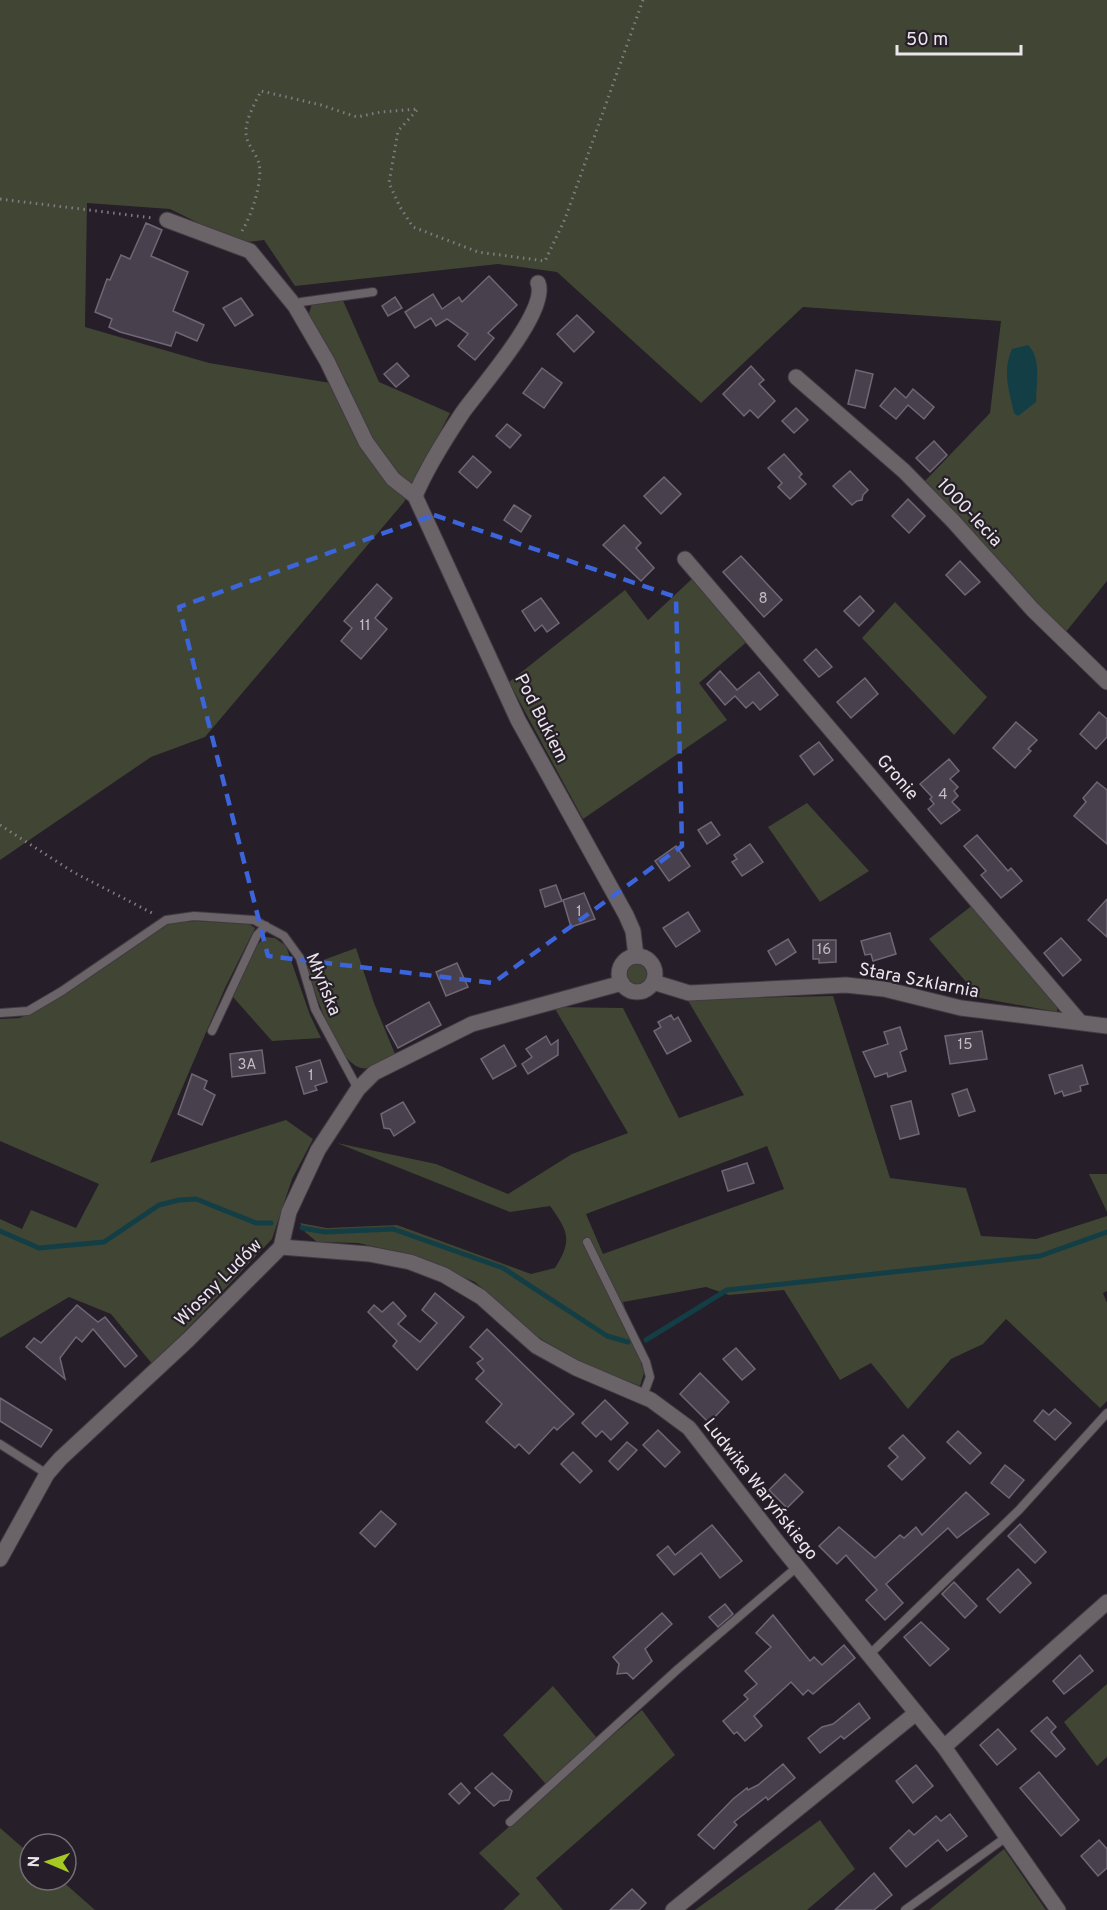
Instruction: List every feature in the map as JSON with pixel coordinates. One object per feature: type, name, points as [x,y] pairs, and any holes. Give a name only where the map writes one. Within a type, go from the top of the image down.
[{"type":"street","name":"Pod Bukiem","points":[[167,220],[250,251],[295,306],[327,361],[366,442],[393,479],[415,496],[518,720],[626,915],[633,931],[636,956]]},
{"type":"street","points":[[415,496],[423,476],[463,413],[524,330],[539,300],[541,290],[538,283]]},
{"type":"street","name":"1000-lecia","points":[[796,377],[904,471],[1057,635],[1107,682]]},
{"type":"street","name":"Gronie","points":[[685,559],[1080,1022]]},
{"type":"street","points":[[622,983],[621,965],[625,960],[636,956],[651,961],[655,971],[653,982]]},
{"type":"street","name":"Stara Szklarnia","points":[[653,982],[689,993],[846,985],[884,989],[961,1008],[1032,1019],[1107,1026]]},
{"type":"street","name":"Wiosny Ludów","points":[[0,1559],[47,1474],[60,1459],[188,1340],[281,1247],[288,1212],[318,1150],[358,1089],[374,1073],[472,1024],[622,983],[630,990],[640,992],[653,982]]},
{"type":"street","name":"Ludwika Waryńskiego","points":[[281,1247],[369,1254],[410,1262],[444,1275],[481,1297],[536,1346],[576,1368],[643,1396],[689,1428],[797,1567],[944,1747],[1005,1838],[1058,1910]]},
{"type":"street","points":[[944,1747],[1107,1602]]},
{"type":"street","points":[[673,1910],[916,1713]]},
{"type":"lane","points":[[295,306],[301,302],[373,292]]},
{"type":"lane","name":"Młyńska","points":[[0,1013],[28,1011],[62,991],[166,920],[194,916],[254,920],[284,936],[300,958],[315,1009],[358,1089]]},
{"type":"lane","points":[[212,1031],[257,935],[266,926]]},
{"type":"lane","points":[[587,1242],[646,1362],[650,1377],[643,1396]]},
{"type":"lane","points":[[869,1655],[1019,1510],[1107,1413]]},
{"type":"lane","points":[[0,1444],[47,1474]]},
{"type":"lane","points":[[510,1822],[678,1669],[797,1567]]},
{"type":"lane","points":[[905,1910],[1005,1838]]},
{"type":"path","points":[[232,244],[249,221],[256,193],[260,166],[246,134],[251,112],[261,91],[321,105],[357,117],[381,112],[418,109],[398,131],[389,183],[400,207],[413,227],[478,252],[545,261],[566,219],[643,0]]},
{"type":"path","points":[[0,199],[167,220]]},
{"type":"path","points":[[0,825],[73,872],[166,920]]},
{"type":"highlighted area","points":[[434,515],[676,597],[682,846],[493,983],[268,956],[179,607]]},
{"type":"green space","points":[[0,0],[1107,0],[1107,581],[1065,633],[925,481],[990,413],[1001,321],[803,307],[701,403],[557,272],[498,264],[295,286],[264,240],[239,243],[170,209],[87,203],[85,327],[209,363],[349,386],[308,317],[312,303],[341,296],[379,382],[450,413],[404,502],[205,737],[151,757],[0,860]]},
{"type":"green space","points":[[694,577],[749,640],[699,683],[727,720],[583,819],[509,682],[625,590],[648,620]]},
{"type":"green space","points":[[895,602],[987,697],[954,735],[862,638]]},
{"type":"green space","points":[[807,803],[869,871],[820,902],[768,827]]},
{"type":"green space","points":[[974,904],[1058,1003],[1057,1012],[980,998],[929,939]]},
{"type":"green space","points":[[196,921],[249,924],[255,928],[225,988],[150,1163],[286,1120],[313,1139],[292,1179],[272,1239],[153,1365],[111,1314],[69,1297],[0,1338],[0,1219],[22,1229],[31,1210],[76,1228],[99,1184],[0,1141],[0,1019],[20,1018],[60,997],[168,923]]},
{"type":"green space","points":[[265,937],[275,938],[286,946],[310,1015],[321,1038],[272,1041],[233,997],[257,945]]},
{"type":"green space","points":[[356,948],[374,1003],[395,1054],[374,1066],[365,1068],[352,1063],[334,1039],[320,1007],[307,966]]},
{"type":"green space","points":[[636,962],[644,966],[648,974],[644,982],[636,986],[628,982],[624,974],[628,966]]},
{"type":"green space","points":[[833,996],[890,1178],[966,1188],[981,1236],[1036,1239],[1107,1216],[1107,1291],[1103,1293],[1107,1303],[1107,1401],[1100,1408],[1006,1319],[983,1344],[951,1359],[908,1409],[871,1363],[840,1380],[784,1290],[729,1295],[706,1287],[623,1302],[644,1373],[640,1386],[583,1364],[531,1333],[475,1282],[408,1254],[358,1243],[317,1242],[305,1232],[300,1223],[327,1228],[397,1225],[531,1274],[555,1268],[564,1250],[566,1236],[561,1222],[550,1206],[510,1212],[337,1143],[436,1164],[508,1194],[572,1154],[628,1133],[554,1007],[623,1008],[679,1118],[744,1095],[687,999]],"holes":[[[767,1146],[784,1189],[603,1254],[586,1214]]]},
{"type":"green space","points":[[1089,1174],[1107,1174],[1107,1212]]},
{"type":"green space","points":[[1107,1684],[1107,1757],[1097,1766],[1064,1722]]},
{"type":"green space","points":[[553,1686],[602,1744],[642,1710],[675,1755],[536,1878],[563,1910],[503,1910],[520,1894],[479,1853],[551,1790],[503,1735]]},
{"type":"green space","points":[[820,1820],[855,1869],[807,1910],[695,1910]]},
{"type":"green space","points":[[0,1828],[18,1844],[18,1892],[75,1892],[95,1910],[0,1910]]},
{"type":"green space","points":[[1004,1849],[1046,1910],[929,1910]]},
{"type":"water","points":[[1028,345],[1037,364],[1036,402],[1018,416],[1014,413],[1010,397],[1007,365],[1012,349]]},
{"type":"building","points":[[146,223],[162,230],[151,256],[188,272],[173,311],[204,325],[197,341],[176,332],[171,346],[120,332],[109,327],[112,319],[95,312],[107,279],[110,280],[121,255],[130,259]]},
{"type":"building","points":[[489,276],[517,305],[488,333],[494,338],[475,360],[458,346],[468,334],[447,319],[436,326],[431,318],[415,328],[405,312],[433,294],[442,309],[459,297],[462,302]]},
{"type":"building","points":[[395,297],[402,308],[388,316],[382,306]]},
{"type":"building","points":[[241,298],[253,315],[235,326],[223,308]]},
{"type":"building","points":[[577,315],[594,332],[574,352],[557,334]]},
{"type":"building","points":[[397,363],[409,376],[396,387],[384,374]]},
{"type":"building","points":[[751,366],[764,380],[759,384],[775,401],[758,418],[750,410],[744,416],[723,394]]},
{"type":"building","points":[[542,368],[562,383],[544,408],[523,393]]},
{"type":"building","points":[[856,370],[873,374],[865,408],[848,404]]},
{"type":"building","points":[[895,388],[906,398],[913,389],[934,407],[924,419],[908,405],[896,419],[880,406]]},
{"type":"building","points":[[796,408],[808,420],[794,433],[782,421]]},
{"type":"building","points":[[507,424],[521,435],[510,448],[496,436]]},
{"type":"building","points":[[934,441],[947,455],[930,472],[916,458]]},
{"type":"building","points":[[784,454],[802,474],[799,477],[806,484],[790,499],[778,487],[782,483],[768,468]]},
{"type":"building","points":[[473,456],[491,472],[477,488],[459,472]]},
{"type":"building","points":[[850,471],[868,490],[862,500],[852,505],[833,486]]},
{"type":"building","points":[[664,477],[681,494],[661,514],[644,496]]},
{"type":"building","points":[[908,499],[925,516],[909,533],[892,516]]},
{"type":"building","points":[[514,505],[531,516],[521,532],[504,520]]},
{"type":"building","points":[[624,525],[641,543],[636,548],[654,568],[641,581],[603,545]]},
{"type":"building","points":[[741,556],[782,600],[764,617],[723,572]]},
{"type":"building","points":[[960,561],[980,582],[965,595],[946,575]]},
{"type":"building","points":[[377,584],[392,598],[375,618],[387,629],[361,659],[341,641],[352,628],[344,621]]},
{"type":"building","points":[[860,596],[874,611],[859,626],[844,611]]},
{"type":"building","points":[[541,598],[559,623],[547,632],[542,625],[535,631],[522,611]]},
{"type":"building","points":[[816,649],[832,667],[819,677],[804,660]]},
{"type":"building","points":[[720,671],[737,690],[759,672],[778,695],[760,710],[753,702],[746,708],[735,696],[725,705],[707,684]]},
{"type":"building","points":[[865,678],[878,694],[851,718],[837,702]]},
{"type":"building","points":[[1099,712],[1107,719],[1107,737],[1096,749],[1080,734]]},
{"type":"building","points":[[1016,722],[1037,740],[1028,749],[1031,751],[1015,768],[993,748]]},
{"type":"building","points":[[819,742],[833,760],[814,775],[800,756]]},
{"type":"building","points":[[949,759],[959,771],[950,779],[958,787],[954,791],[958,796],[952,802],[960,810],[941,824],[928,809],[934,804],[930,799],[932,797],[920,784]]},
{"type":"building","points":[[1097,782],[1107,790],[1107,844],[1074,816],[1086,802],[1083,798]]},
{"type":"building","points":[[711,822],[720,835],[707,844],[698,830]]},
{"type":"building","points":[[977,835],[1008,871],[1011,868],[1022,881],[1001,898],[981,875],[986,871],[964,846]]},
{"type":"building","points":[[750,844],[763,862],[742,876],[732,862],[737,859],[734,855]]},
{"type":"building","points":[[676,846],[690,866],[669,881],[655,861]]},
{"type":"building","points":[[556,885],[562,901],[545,907],[540,890]]},
{"type":"building","points":[[584,893],[595,919],[571,927],[563,900]]},
{"type":"building","points":[[1107,899],[1107,937],[1088,920]]},
{"type":"building","points":[[688,912],[700,931],[676,947],[663,928]]},
{"type":"building","points":[[890,933],[896,954],[873,961],[871,954],[865,955],[861,941]]},
{"type":"building","points":[[1061,938],[1081,960],[1063,976],[1044,953]]},
{"type":"building","points":[[788,939],[796,952],[776,965],[768,951]]},
{"type":"building","points":[[813,940],[836,940],[836,962],[819,963],[819,959],[813,959]]},
{"type":"building","points":[[457,963],[468,987],[446,996],[436,972]]},
{"type":"building","points":[[429,1002],[441,1025],[398,1048],[386,1026]]},
{"type":"building","points":[[671,1015],[674,1020],[678,1017],[691,1041],[667,1054],[654,1031],[661,1027],[658,1022]]},
{"type":"building","points":[[900,1027],[907,1049],[900,1052],[906,1071],[888,1077],[887,1073],[875,1077],[863,1052],[888,1044],[884,1032]]},
{"type":"building","points":[[982,1031],[987,1059],[950,1064],[945,1036]]},
{"type":"building","points":[[546,1036],[551,1045],[558,1040],[558,1055],[528,1074],[522,1064],[532,1057],[526,1049]]},
{"type":"building","points":[[504,1045],[516,1066],[493,1079],[481,1059]]},
{"type":"building","points":[[262,1050],[265,1073],[232,1077],[230,1054]]},
{"type":"building","points":[[320,1060],[327,1082],[315,1086],[317,1090],[304,1094],[296,1067]]},
{"type":"building","points":[[1082,1065],[1088,1084],[1080,1086],[1081,1091],[1064,1096],[1062,1091],[1055,1094],[1049,1075]]},
{"type":"building","points":[[192,1074],[207,1081],[204,1089],[215,1095],[202,1125],[178,1114]]},
{"type":"building","points":[[967,1089],[975,1111],[959,1116],[952,1094]]},
{"type":"building","points":[[911,1101],[919,1134],[900,1139],[891,1106]]},
{"type":"building","points":[[403,1102],[415,1122],[394,1136],[390,1129],[384,1128],[381,1114]]},
{"type":"building","points":[[747,1163],[754,1183],[728,1191],[722,1171]]},
{"type":"building","points":[[435,1293],[464,1317],[417,1370],[393,1346],[397,1341],[368,1312],[374,1305],[382,1312],[393,1302],[406,1316],[398,1324],[420,1342],[437,1323],[422,1310]]},
{"type":"building","points":[[77,1305],[98,1322],[105,1317],[137,1356],[125,1367],[93,1329],[82,1342],[76,1337],[60,1358],[65,1379],[26,1347],[34,1338],[41,1343]]},
{"type":"building","points":[[487,1329],[574,1414],[557,1430],[554,1427],[529,1454],[519,1444],[515,1448],[486,1422],[502,1404],[476,1379],[484,1371],[477,1363],[483,1359],[470,1347]]},
{"type":"building","points":[[736,1348],[755,1369],[742,1380],[723,1359]]},
{"type":"building","points":[[700,1373],[729,1402],[709,1423],[680,1394]]},
{"type":"building","points":[[0,1398],[52,1430],[41,1447],[0,1421]]},
{"type":"building","points":[[605,1400],[628,1423],[611,1440],[602,1431],[596,1437],[582,1423]]},
{"type":"building","points":[[1055,1409],[1071,1423],[1055,1440],[1034,1421],[1043,1410],[1049,1415]]},
{"type":"building","points":[[658,1430],[680,1452],[665,1467],[643,1445]]},
{"type":"building","points":[[958,1431],[981,1453],[970,1464],[947,1442]]},
{"type":"building","points":[[903,1435],[925,1458],[902,1480],[888,1466],[898,1457],[889,1448]]},
{"type":"building","points":[[627,1442],[637,1450],[618,1470],[609,1461]]},
{"type":"building","points":[[573,1452],[592,1471],[580,1483],[561,1464]]},
{"type":"building","points":[[1005,1465],[1024,1480],[1009,1498],[991,1483]]},
{"type":"building","points":[[785,1474],[803,1492],[787,1508],[769,1490]]},
{"type":"building","points":[[966,1492],[989,1514],[957,1538],[948,1528],[886,1584],[903,1603],[885,1620],[866,1600],[877,1590],[846,1555],[837,1564],[819,1546],[839,1527],[875,1558],[900,1535],[904,1538],[916,1527],[922,1535]]},
{"type":"building","points":[[381,1511],[396,1524],[375,1547],[360,1533]]},
{"type":"building","points":[[1020,1524],[1046,1552],[1035,1563],[1008,1536]]},
{"type":"building","points":[[712,1525],[742,1561],[720,1578],[701,1553],[674,1575],[657,1555],[668,1546],[675,1555]]},
{"type":"building","points":[[1018,1569],[1031,1583],[1000,1613],[987,1599]]},
{"type":"building","points":[[954,1582],[977,1606],[965,1618],[942,1594]]},
{"type":"building","points":[[725,1604],[733,1614],[718,1627],[709,1617]]},
{"type":"building","points":[[662,1613],[672,1624],[645,1649],[652,1661],[633,1679],[627,1673],[617,1674],[619,1664],[613,1657]]},
{"type":"building","points":[[773,1615],[810,1661],[814,1657],[822,1665],[844,1645],[855,1658],[813,1694],[808,1690],[803,1695],[791,1682],[754,1716],[762,1726],[745,1741],[737,1732],[734,1734],[723,1721],[748,1699],[744,1695],[757,1684],[745,1671],[771,1647],[756,1633]]},
{"type":"building","points":[[921,1622],[949,1649],[930,1666],[904,1637]]},
{"type":"building","points":[[1080,1655],[1093,1671],[1064,1694],[1053,1681]]},
{"type":"building","points":[[859,1703],[870,1718],[844,1739],[841,1736],[820,1753],[808,1738],[822,1727],[833,1724]]},
{"type":"building","points":[[1047,1717],[1056,1727],[1051,1732],[1065,1749],[1056,1757],[1031,1731]]},
{"type":"building","points":[[998,1729],[1016,1749],[997,1765],[980,1745]]},
{"type":"building","points":[[783,1764],[795,1778],[768,1800],[766,1797],[734,1822],[737,1825],[714,1849],[698,1835],[733,1799],[747,1788],[748,1790],[758,1785]]},
{"type":"building","points":[[916,1765],[933,1786],[913,1803],[896,1781]]},
{"type":"building","points":[[1039,1772],[1079,1820],[1061,1836],[1020,1788]]},
{"type":"building","points":[[492,1773],[512,1791],[509,1800],[500,1801],[494,1806],[475,1788]]},
{"type":"building","points":[[461,1783],[470,1793],[459,1804],[449,1794]]},
{"type":"building","points":[[950,1814],[967,1836],[947,1851],[938,1840],[906,1867],[890,1848],[909,1830],[914,1835],[936,1816],[941,1821]]},
{"type":"building","points":[[1099,1840],[1107,1849],[1107,1868],[1098,1876],[1081,1856]]},
{"type":"building","points":[[874,1873],[892,1895],[874,1910],[835,1910]]},
{"type":"building","points":[[632,1889],[646,1903],[639,1910],[610,1910]]},
{"type":"waterway","points":[[0,1231],[39,1248],[104,1242],[159,1205],[196,1199],[256,1223],[271,1223]]},
{"type":"waterway","points":[[302,1228],[325,1232],[393,1229],[503,1268],[607,1336],[628,1342]]},
{"type":"waterway","points":[[646,1340],[727,1290],[1040,1256],[1107,1232]]}]
